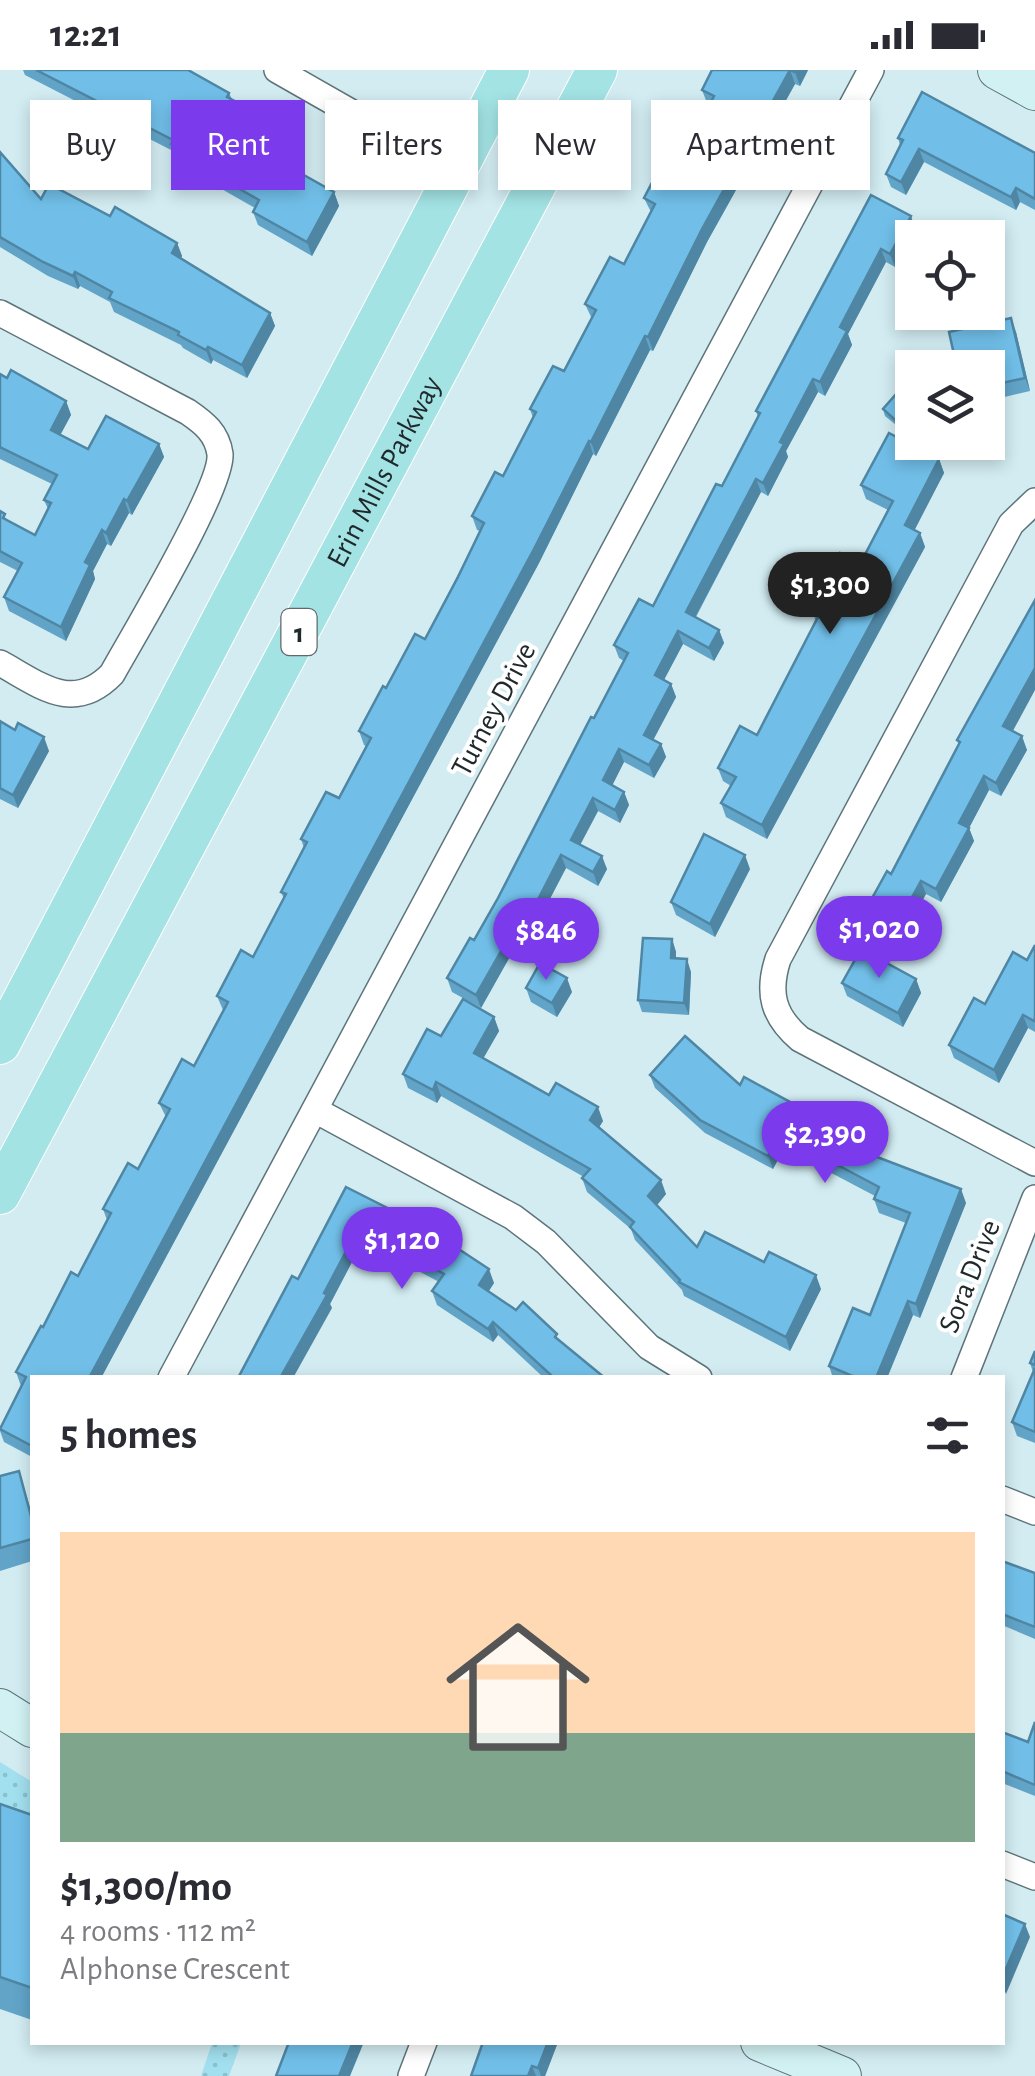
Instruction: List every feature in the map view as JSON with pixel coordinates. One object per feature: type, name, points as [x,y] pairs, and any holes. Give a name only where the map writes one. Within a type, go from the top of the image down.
[{"type":"main road","points":[[0,1044],[509,70]]},
{"type":"main road","name":"Erin Mills Parkway","points":[[0,1194],[597,70]]},
{"type":"street","points":[[277,70],[331,100]]},
{"type":"street","name":"Turney Drive","points":[[173,1375],[871,70]]},
{"type":"street","points":[[998,70],[1035,90]]},
{"type":"street","points":[[0,313],[188,412],[216,437],[220,454],[212,489],[112,674],[100,686],[77,695],[64,695],[0,663]]},
{"type":"street","points":[[1035,501],[1012,524],[778,958],[771,979],[778,1018],[800,1039],[1035,1164]]},
{"type":"street","points":[[315,1110],[512,1217],[546,1242],[649,1347],[694,1375]]},
{"type":"street","name":"Sora Drive","points":[[965,1375],[1035,1198]]},
{"type":"street","points":[[1005,1500],[1035,1512]]},
{"type":"street","points":[[0,1708],[30,1727]]},
{"type":"street","points":[[1005,1865],[1035,1877]]},
{"type":"street","points":[[411,2076],[423,2045]]},
{"type":"street","points":[[767,2045],[842,2076]]},
{"type":"shaded area","points":[[0,1762],[30,1781],[30,1842],[0,1832]]},
{"type":"shaded area","points":[[211,2045],[240,2045],[229,2076],[201,2076]]},
{"type":"building","points":[[36,70],[188,70],[229,93],[227,97],[233,100],[171,100],[171,139],[151,129],[151,100],[95,100]]},
{"type":"building","points":[[712,70],[790,70],[773,100],[712,100],[714,96],[702,90]]},
{"type":"building","points":[[922,92],[1035,153],[1035,199],[1016,188],[1011,197],[919,149],[901,182],[886,174],[903,140],[898,138]]},
{"type":"building","points":[[0,152],[41,199],[46,190],[60,190],[110,216],[115,207],[177,243],[172,253],[270,313],[242,365],[109,298],[112,292],[75,272],[73,276],[43,262],[0,237]]},
{"type":"building","points":[[305,176],[334,192],[307,242],[253,212],[259,200],[241,190],[305,190]]},
{"type":"building","points":[[651,185],[651,190],[724,190],[91,1375],[30,1375],[30,1445],[0,1429],[26,1377],[16,1372],[71,1272],[78,1276],[111,1213],[103,1209],[128,1163],[138,1169],[170,1109],[159,1103],[182,1059],[194,1066],[228,1002],[217,996],[241,950],[253,957],[286,894],[281,892],[307,842],[301,839],[326,792],[339,798],[371,738],[359,731],[383,686],[386,688],[415,634],[425,639],[484,523],[472,516],[495,472],[503,476],[536,412],[530,409],[553,366],[564,371],[596,310],[585,304],[610,257],[624,264],[655,204],[644,198]]},
{"type":"building","points":[[871,195],[911,216],[909,220],[895,220],[895,245],[890,254],[881,249],[840,327],[847,331],[820,382],[813,379],[763,483],[756,479],[686,612],[719,630],[709,648],[678,631],[655,675],[671,684],[644,735],[661,744],[649,765],[619,749],[603,780],[624,792],[615,810],[593,798],[571,840],[602,856],[593,872],[561,855],[530,915],[541,921],[526,949],[508,939],[476,995],[447,978],[498,898],[628,653],[614,645],[639,599],[653,606],[716,484],[722,486],[760,413],[756,411]]},
{"type":"building","points":[[1011,318],[1025,378],[1005,382],[1005,350],[953,350],[949,332],[1005,330],[1005,319]]},
{"type":"building","points":[[11,370],[66,401],[51,430],[88,449],[106,416],[159,444],[106,533],[102,530],[85,562],[90,565],[61,627],[4,597],[22,563],[0,551],[0,511],[5,514],[3,518],[35,535],[51,503],[44,500],[57,475],[0,447],[0,374],[7,378]]},
{"type":"building","points":[[895,395],[895,420],[883,409]]},
{"type":"building","points":[[889,433],[895,436],[895,460],[938,460],[905,525],[920,533],[762,825],[721,803],[736,777],[718,768],[740,726],[757,735],[820,613],[811,608],[840,553],[860,564],[893,501],[861,485]]},
{"type":"building","points":[[1035,600],[1035,668],[1003,726],[1022,736],[996,783],[984,776],[959,823],[969,828],[936,889],[921,881],[895,928],[865,911],[887,871],[891,874],[960,742],[957,740]]},
{"type":"building","points":[[0,721],[15,730],[18,723],[44,737],[13,795],[0,788]]},
{"type":"building","points":[[704,834],[745,855],[710,924],[671,902]]},
{"type":"building","points":[[643,938],[672,939],[671,958],[687,959],[684,1003],[638,1000]]},
{"type":"building","points":[[1035,945],[1035,1018],[1034,1021],[1023,1015],[994,1070],[949,1045],[974,998],[985,1004],[1013,952],[1027,960]]},
{"type":"building","points":[[861,949],[916,979],[898,1013],[842,983]]},
{"type":"building","points":[[540,963],[567,978],[552,1003],[526,988]]},
{"type":"building","points":[[463,999],[494,1017],[474,1053],[549,1095],[556,1083],[598,1107],[590,1120],[661,1180],[648,1196],[697,1247],[705,1232],[764,1262],[769,1252],[816,1275],[786,1337],[679,1282],[630,1227],[634,1222],[582,1178],[590,1169],[436,1082],[433,1090],[403,1074],[427,1029],[441,1036]]},
{"type":"building","points":[[685,1036],[740,1085],[744,1077],[818,1117],[821,1111],[871,1138],[864,1152],[961,1189],[916,1304],[908,1301],[877,1375],[850,1375],[829,1366],[853,1308],[870,1315],[910,1213],[874,1199],[879,1187],[779,1134],[768,1156],[700,1120],[650,1075]]},
{"type":"building","points":[[346,1187],[447,1238],[489,1269],[479,1285],[516,1310],[523,1302],[557,1334],[555,1337],[601,1375],[551,1375],[493,1322],[488,1329],[432,1291],[444,1274],[359,1227],[324,1293],[327,1295],[282,1375],[240,1375],[292,1276],[298,1279]]},
{"type":"building","points":[[1035,1368],[1035,1432],[1012,1422]]},
{"type":"building","points":[[19,1471],[30,1512],[30,1540],[0,1548],[0,1476]]},
{"type":"building","points":[[1005,1562],[1035,1573],[1035,1627],[1005,1615]]},
{"type":"building","points":[[1035,1722],[1035,1785],[1005,1772],[1005,1733],[1028,1742]]},
{"type":"building","points":[[0,1804],[30,1814],[30,1987],[0,1977]]},
{"type":"building","points":[[1005,1915],[1025,1924],[1005,1971]]},
{"type":"building","points":[[288,2045],[352,2045],[339,2076],[276,2076]]},
{"type":"building","points":[[482,2045],[547,2045],[538,2068],[532,2066],[528,2076],[471,2076]]}]
